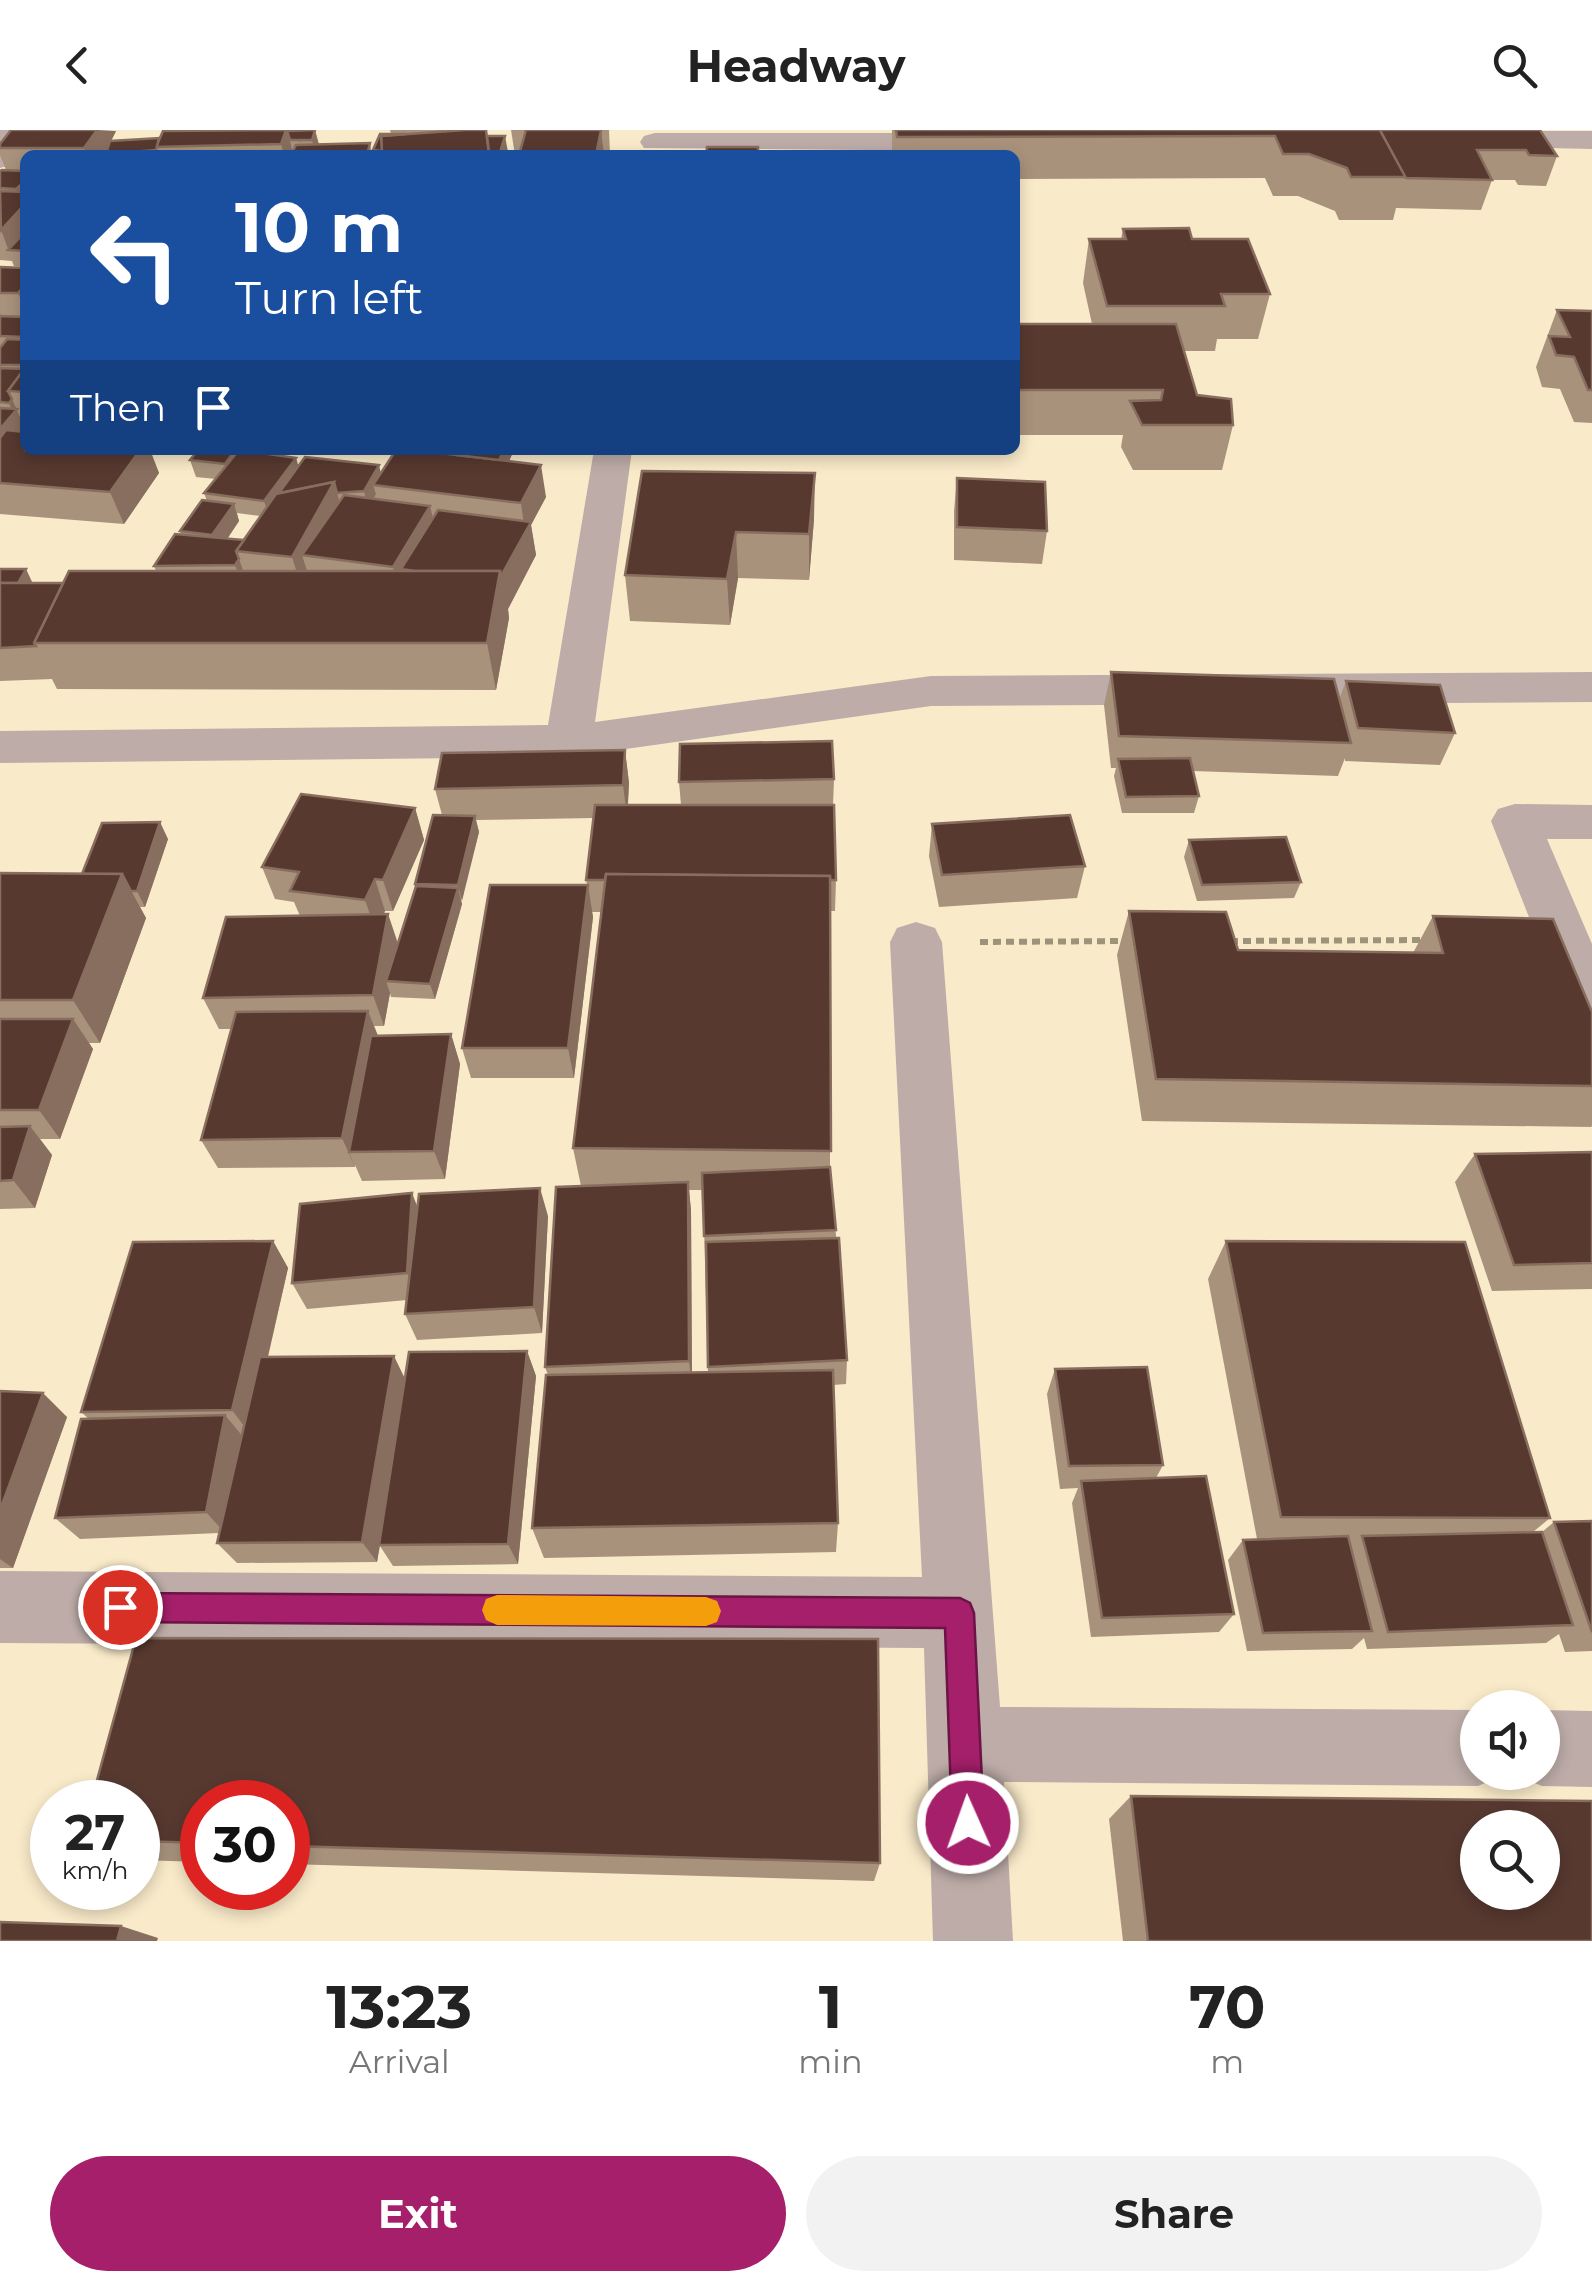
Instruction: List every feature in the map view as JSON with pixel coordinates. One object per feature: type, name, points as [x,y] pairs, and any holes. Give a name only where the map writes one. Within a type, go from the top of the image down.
[{"type":"street","points":[[0,159],[10,136],[8,130]]},
{"type":"street","points":[[1453,140],[1592,140]]},
{"type":"street","points":[[655,142],[999,142]]},
{"type":"street","points":[[569,741],[612,455]]},
{"type":"street","points":[[0,747],[569,741],[931,691],[1592,686]]},
{"type":"street","points":[[1592,822],[1515,821],[1592,1008]]},
{"type":"street","points":[[916,942],[960,1613],[973,1941]]},
{"type":"street","points":[[0,1606],[960,1613]]},
{"type":"street","points":[[965,1744],[1460,1748]]},
{"type":"street","points":[[1560,1748],[1592,1749]]},
{"type":"path","points":[[1210,941],[1446,940]]},
{"type":"path","points":[[916,942],[1132,941]]},
{"type":"building","points":[[11,130],[97,130],[84,148],[0,148]]},
{"type":"building","points":[[286,130],[281,144],[156,147],[163,131]]},
{"type":"building","points":[[315,130],[312,140],[290,140],[287,131]]},
{"type":"building","points":[[486,130],[488,150],[382,150],[381,136]]},
{"type":"building","points":[[526,130],[601,130],[597,150],[520,150]]},
{"type":"building","points":[[896,130],[1380,130],[1406,177],[1351,177],[1347,168],[1309,154],[1283,154],[1275,136],[897,137]]},
{"type":"building","points":[[1380,130],[1540,130],[1557,156],[1529,155],[1526,150],[1477,150],[1492,180],[1406,178]]},
{"type":"building","points":[[380,134],[406,134],[381,136],[382,150],[373,150]]},
{"type":"building","points":[[487,136],[505,136],[501,150],[489,150]]},
{"type":"building","points":[[159,138],[156,150],[107,150],[110,141]]},
{"type":"building","points":[[370,143],[368,150],[294,150],[296,145]]},
{"type":"building","points":[[707,147],[758,147],[758,150],[707,150]]},
{"type":"building","points":[[0,171],[20,171],[20,185],[16,189],[0,188]]},
{"type":"building","points":[[0,191],[20,192],[20,209],[1,230]]},
{"type":"building","points":[[1189,228],[1192,239],[1248,239],[1270,294],[1221,294],[1225,306],[1107,306],[1089,239],[1126,239],[1123,229]]},
{"type":"building","points":[[20,237],[20,251],[8,250]]},
{"type":"building","points":[[0,267],[20,268],[20,291],[0,293]]},
{"type":"building","points":[[1557,310],[1592,311],[1592,390],[1588,390],[1574,357],[1556,355],[1549,336],[1570,337]]},
{"type":"building","points":[[0,316],[20,317],[20,337],[0,336]]},
{"type":"building","points":[[1020,324],[1176,324],[1197,395],[1231,399],[1233,425],[1142,425],[1130,401],[1161,400],[1163,390],[1020,390]]},
{"type":"building","points":[[7,339],[20,340],[20,365],[0,365],[0,348]]},
{"type":"building","points":[[0,368],[20,369],[8,391],[12,399],[9,403],[0,402]]},
{"type":"building","points":[[20,375],[20,392],[8,391]]},
{"type":"building","points":[[0,408],[17,409],[0,429]]},
{"type":"building","points":[[6,430],[20,431],[20,455],[136,455],[110,492],[0,483],[0,438]]},
{"type":"building","points":[[194,455],[231,455],[225,464],[190,460]]},
{"type":"building","points":[[235,455],[296,458],[264,501],[204,493]]},
{"type":"building","points":[[393,455],[456,455],[541,465],[521,503],[373,485]]},
{"type":"building","points":[[456,455],[502,455],[499,460]]},
{"type":"building","points":[[305,457],[379,465],[364,491],[337,493],[334,482],[279,493]]},
{"type":"building","points":[[642,471],[815,473],[809,534],[736,532],[727,579],[625,575]]},
{"type":"building","points":[[957,478],[1045,482],[1047,531],[957,527]]},
{"type":"building","points":[[334,482],[292,557],[236,551],[276,494]]},
{"type":"building","points":[[344,495],[430,506],[393,567],[302,555]]},
{"type":"building","points":[[202,500],[234,504],[212,535],[180,531]]},
{"type":"building","points":[[438,510],[531,522],[501,576],[500,571],[401,569]]},
{"type":"building","points":[[175,534],[244,540],[236,551],[239,559],[235,565],[154,566]]},
{"type":"building","points":[[0,569],[26,569],[18,583],[0,583]]},
{"type":"building","points":[[69,571],[500,571],[487,643],[34,643]]},
{"type":"building","points":[[0,583],[63,583],[34,643],[36,646],[0,648]]},
{"type":"building","points":[[1111,672],[1334,679],[1351,743],[1119,736]]},
{"type":"building","points":[[1346,681],[1440,685],[1455,733],[1358,728]]},
{"type":"building","points":[[832,741],[834,779],[679,782],[680,744]]},
{"type":"building","points":[[625,750],[623,785],[435,789],[442,753]]},
{"type":"building","points":[[1190,758],[1199,796],[1126,797],[1118,759]]},
{"type":"building","points":[[301,794],[415,808],[383,880],[375,879],[365,900],[290,891],[299,872],[262,867]]},
{"type":"building","points":[[595,805],[834,805],[836,880],[830,880],[830,876],[606,874],[605,880],[586,880]]},
{"type":"building","points":[[433,815],[475,816],[458,885],[415,884]]},
{"type":"building","points":[[1070,815],[1085,866],[942,875],[932,824]]},
{"type":"building","points":[[160,822],[137,891],[131,891],[122,874],[82,874],[102,823]]},
{"type":"building","points":[[1286,837],[1301,882],[1202,885],[1189,840]]},
{"type":"building","points":[[0,873],[122,874],[73,1000],[0,1000]]},
{"type":"building","points":[[606,874],[830,876],[831,1151],[573,1148]]},
{"type":"building","points":[[490,885],[588,885],[568,1048],[462,1048]]},
{"type":"building","points":[[416,886],[458,888],[430,984],[386,981]]},
{"type":"building","points":[[1129,911],[1226,912],[1238,950],[1443,953],[1433,916],[1553,919],[1592,1012],[1592,1086],[1156,1079]]},
{"type":"building","points":[[388,914],[373,995],[203,998],[226,917]]},
{"type":"building","points":[[368,1011],[342,1138],[201,1140],[236,1012]]},
{"type":"building","points":[[0,1019],[73,1019],[39,1110],[0,1110]]},
{"type":"building","points":[[451,1034],[434,1151],[349,1152],[371,1036]]},
{"type":"building","points":[[30,1126],[13,1180],[0,1181],[0,1127]]},
{"type":"building","points":[[1592,1152],[1592,1263],[1514,1265],[1475,1154]]},
{"type":"building","points":[[830,1167],[836,1230],[704,1236],[702,1173]]},
{"type":"building","points":[[688,1182],[689,1361],[545,1367],[556,1187]]},
{"type":"building","points":[[540,1188],[534,1307],[405,1314],[419,1194]]},
{"type":"building","points":[[412,1193],[407,1273],[292,1283],[300,1204]]},
{"type":"building","points":[[839,1238],[847,1360],[708,1367],[706,1242]]},
{"type":"building","points":[[273,1241],[232,1410],[81,1412],[133,1242]]},
{"type":"building","points":[[1226,1241],[1465,1242],[1550,1518],[1281,1517]]},
{"type":"building","points":[[527,1351],[508,1544],[379,1545],[409,1352]]},
{"type":"building","points":[[394,1356],[362,1542],[217,1543],[260,1357]]},
{"type":"building","points":[[1147,1367],[1163,1465],[1069,1466],[1055,1369]]},
{"type":"building","points":[[833,1370],[838,1523],[532,1528],[546,1375]]},
{"type":"building","points":[[0,1391],[43,1393],[0,1510]]},
{"type":"building","points":[[225,1415],[206,1512],[55,1518],[81,1419]]},
{"type":"building","points":[[1206,1476],[1234,1614],[1102,1618],[1081,1481]]},
{"type":"building","points":[[1592,1521],[1592,1632],[1554,1522]]},
{"type":"building","points":[[1542,1532],[1573,1625],[1388,1632],[1362,1536]]},
{"type":"building","points":[[1348,1536],[1372,1631],[1263,1633],[1243,1540]]},
{"type":"building","points":[[136,1638],[878,1639],[880,1863],[310,1847],[310,1780],[180,1780],[180,1842],[160,1842],[160,1780],[97,1780]]},
{"type":"building","points":[[1131,1796],[1592,1801],[1592,1941],[1148,1941]]},
{"type":"building","points":[[0,1922],[121,1926],[117,1941],[0,1941]]},
{"type":"slow traffic","points":[[497,1610],[706,1611]]},
{"type":"route","points":[[120,1607],[960,1613],[968,1823]]}]
